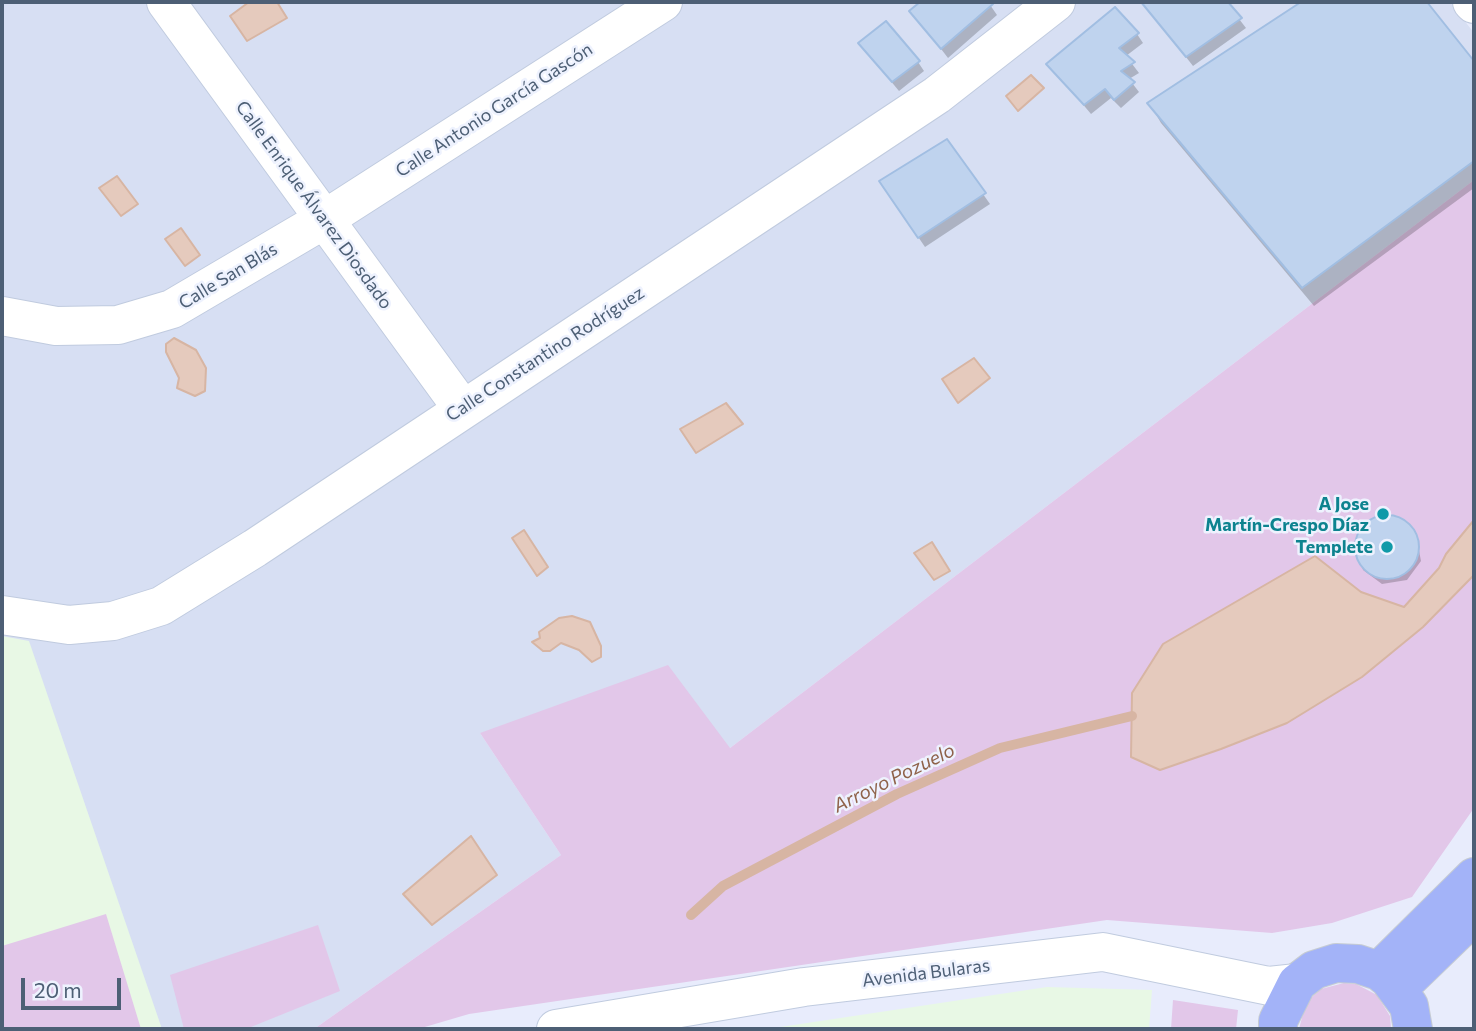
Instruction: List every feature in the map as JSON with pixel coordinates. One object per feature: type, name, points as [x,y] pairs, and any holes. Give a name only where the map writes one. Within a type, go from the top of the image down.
[{"type":"main road","points":[[1389,979],[1474,877]]},
{"type":"main road","points":[[1389,979],[1474,915]]},
{"type":"main road","points":[[1278,1029],[1278,1021],[1297,983],[1314,970],[1336,963],[1358,964],[1389,979],[1409,1006],[1413,1029]]},
{"type":"street","name":"Calle Enrique Álvarez Diosdado","points":[[166,2],[462,408]]},
{"type":"street","name":"Calle Antonio García Gascón","points":[[325,219],[663,2]]},
{"type":"street","name":"Calle Constantino Rodríguez","points":[[2,615],[69,625],[113,621],[161,606],[255,548],[937,95],[1056,2]]},
{"type":"street","name":"Calle San Blás","points":[[2,316],[56,326],[118,325],[172,309],[325,219]]},
{"type":"street","name":"Avenida Bularas","points":[[556,1029],[804,987],[1102,952],[1269,986],[1297,983]]},
{"type":"shaded area","points":[[2,2],[1450,2],[1474,33],[1474,180],[730,748],[480,733],[561,855],[314,1029],[2,1029]]},
{"type":"shaded area","points":[[249,2],[277,2],[287,18],[247,41],[230,16]]},
{"type":"shaded area","points":[[1031,75],[1044,88],[1018,111],[1006,96]]},
{"type":"shaded area","points":[[117,176],[138,204],[121,216],[99,188]]},
{"type":"shaded area","points":[[1474,180],[1474,808],[1412,897],[1332,923],[1272,933],[1107,920],[469,1014],[418,1029],[314,1029],[561,855],[480,733],[668,665],[730,748]]},
{"type":"shaded area","points":[[181,228],[200,255],[185,266],[165,239]]},
{"type":"shaded area","points":[[174,338],[196,350],[206,368],[205,391],[195,396],[177,388],[179,378],[166,352],[166,344]]},
{"type":"shaded area","points":[[974,358],[990,378],[958,403],[942,379]]},
{"type":"shaded area","points":[[726,403],[743,424],[696,453],[680,429]]},
{"type":"shaded area","points":[[1474,520],[1474,575],[1423,627],[1362,677],[1287,723],[1221,749],[1160,770],[1131,757],[1132,693],[1163,644],[1315,556],[1361,592],[1404,607],[1439,568],[1446,554]]},
{"type":"shaded area","points":[[524,530],[548,567],[537,576],[512,538]]},
{"type":"shaded area","points":[[932,542],[950,571],[934,580],[914,553]]},
{"type":"shaded area","points":[[572,616],[590,622],[601,646],[601,657],[592,662],[579,650],[561,643],[550,651],[543,651],[532,642],[540,638],[539,632],[559,618]]},
{"type":"shaded area","points":[[2,636],[29,641],[162,1029],[2,1029]]},
{"type":"shaded area","points":[[471,836],[497,875],[432,925],[403,894]]},
{"type":"shaded area","points":[[106,914],[141,1029],[2,1029],[2,946]]},
{"type":"shaded area","points":[[318,925],[340,991],[246,1029],[184,1029],[170,975]]},
{"type":"shaded area","points":[[1344,983],[1356,984],[1377,995],[1390,1016],[1391,1029],[1299,1029],[1305,1006],[1312,997],[1321,989]]},
{"type":"shaded area","points":[[1047,987],[1152,990],[1149,1029],[767,1029]]},
{"type":"shaded area","points":[[1173,1000],[1238,1010],[1236,1029],[1171,1029]]},
{"type":"building","points":[[920,2],[993,4],[941,49],[909,11]]},
{"type":"building","points":[[1141,2],[1228,2],[1242,18],[1186,57]]},
{"type":"building","points":[[1301,2],[1427,2],[1474,61],[1474,161],[1302,288],[1147,103]]},
{"type":"building","points":[[1115,7],[1139,33],[1119,48],[1135,62],[1121,71],[1135,82],[1114,100],[1105,89],[1084,105],[1046,64]]},
{"type":"building","points":[[886,21],[920,61],[892,82],[858,43]]},
{"type":"building","points":[[947,139],[986,193],[918,238],[879,181]]},
{"type":"building","name":"Templete","points":[[1381,515],[1393,515],[1410,524],[1417,535],[1417,559],[1410,570],[1393,579],[1381,579],[1369,574],[1360,565],[1355,553],[1355,541],[1360,529],[1369,520]]},
{"type":"waterway","name":"Arroyo Pozuelo","points":[[691,915],[723,886],[897,794],[1000,748],[1132,716]]},
{"type":"place","name":"A Jose Martín-Crespo Díaz","points":[[1383,514]]},
{"type":"place","name":"Templete","points":[[1387,547]]}]
